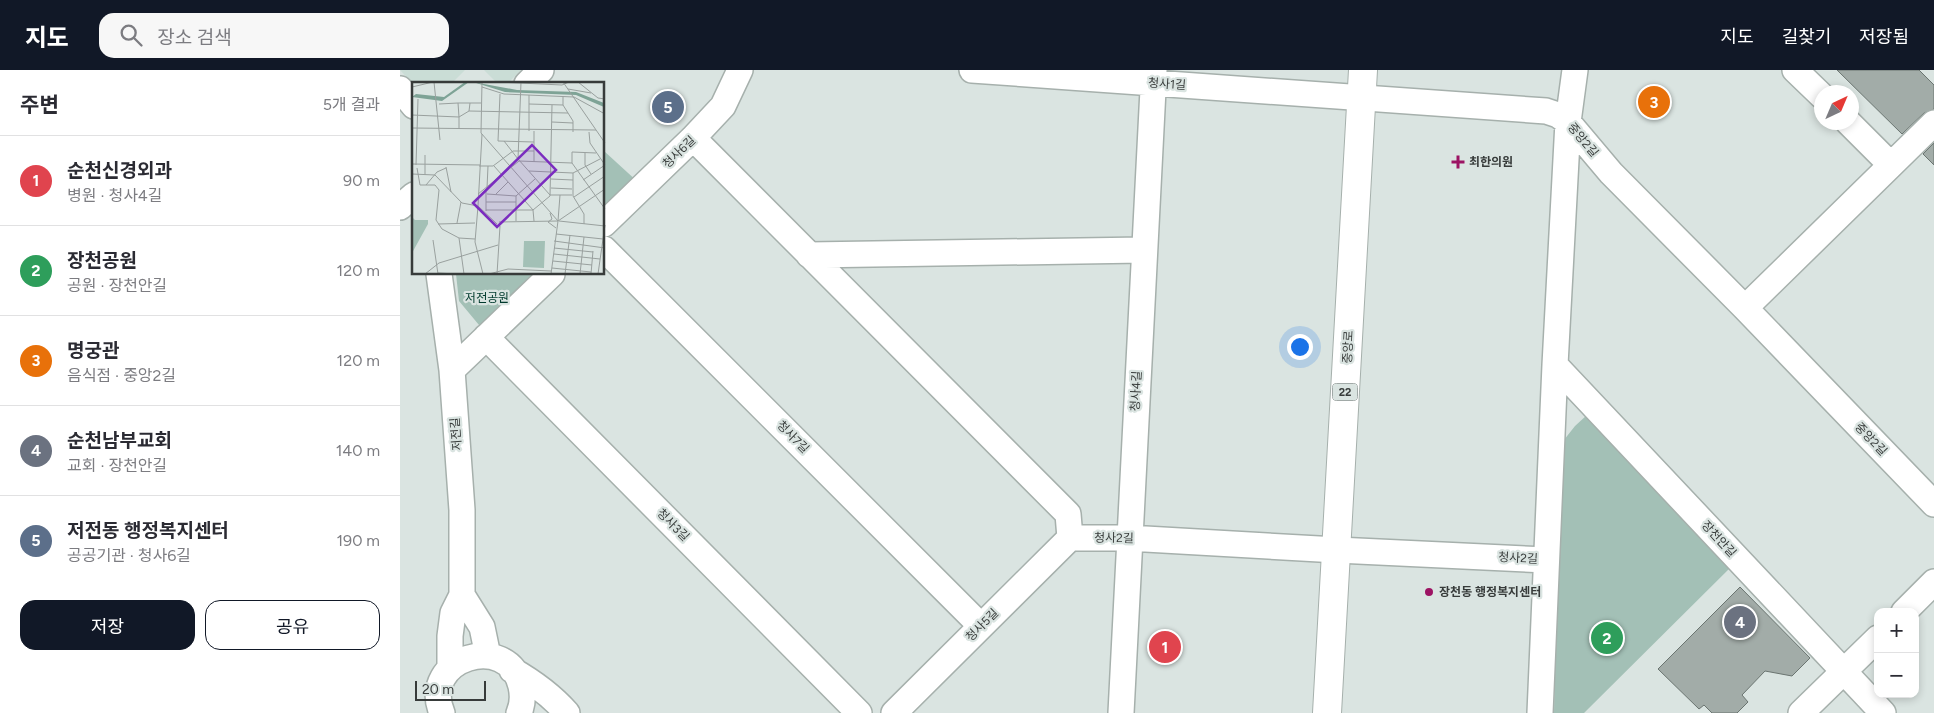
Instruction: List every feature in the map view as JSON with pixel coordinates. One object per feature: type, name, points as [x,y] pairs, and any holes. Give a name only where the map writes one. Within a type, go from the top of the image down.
[{"type":"main road","name":"중앙로","points":[[1327,713],[1363,70]]},
{"type":"street","points":[[529,82],[541,70]]},
{"type":"street","name":"청사6길","points":[[605,223],[724,106],[740,70]]},
{"type":"street","name":"청사1길","points":[[972,70],[1153,77],[1361,98]]},
{"type":"street","points":[[1540,713],[1568,122],[1575,70]]},
{"type":"street","points":[[1795,70],[1814,88]]},
{"type":"street","name":"청사4길","points":[[1121,713],[1128,538],[1153,77]]},
{"type":"street","points":[[400,89],[412,104]]},
{"type":"street","name":"중앙2길","points":[[1361,98],[1546,111],[1558,115],[1568,122],[1612,173],[1746,308],[1934,504]]},
{"type":"street","points":[[1746,308],[1934,123]]},
{"type":"street","points":[[1856,130],[1891,165]]},
{"type":"street","points":[[693,138],[1068,514],[1070,538]]},
{"type":"street","points":[[400,207],[412,197]]},
{"type":"street","name":"청사7길","points":[[605,250],[982,626]]},
{"type":"street","points":[[809,254],[1143,250]]},
{"type":"street","name":"저전길","points":[[440,275],[452,370],[462,510],[462,595],[453,613],[450,636],[450,668]]},
{"type":"street","points":[[452,370],[551,275]]},
{"type":"street","name":"청사3길","points":[[486,337],[859,713]]},
{"type":"street","name":"장천안길","points":[[1555,365],[1883,713]]},
{"type":"street","name":"청사2길","points":[[1070,538],[1128,538],[1546,560]]},
{"type":"street","name":"청사5길","points":[[894,713],[1070,538]]},
{"type":"street","points":[[1908,608],[1934,582]]},
{"type":"street","points":[[462,595],[482,627],[488,656]]},
{"type":"street","points":[[1801,713],[1874,642]]},
{"type":"street","points":[[442,713],[439,707],[438,693],[442,680],[450,668],[461,660],[474,656],[488,656],[501,661],[555,699],[567,713]]},
{"type":"street","points":[[512,670],[520,681],[523,695],[519,713]]},
{"type":"shaded area","points":[[400,70],[465,70],[453,82],[412,83]]},
{"type":"shaded area","points":[[484,70],[521,70],[509,82],[496,82]]},
{"type":"green space","points":[[605,152],[639,183],[605,217]]},
{"type":"green space","name":"저전공원","points":[[456,275],[545,275],[487,327],[479,325],[459,301]]},
{"type":"green space","points":[[1587,415],[1734,564],[1584,713],[1554,713],[1560,445],[1575,426]]},
{"type":"building","points":[[1837,70],[1919,70],[1934,85],[1934,109],[1924,113],[1902,134],[1859,92],[1859,85],[1852,85]]},
{"type":"building","points":[[1934,143],[1934,165],[1923,154]]},
{"type":"building","points":[[1740,587],[1810,658],[1792,676],[1765,671],[1742,695],[1748,702],[1737,713],[1712,713],[1704,705],[1699,709],[1658,669]]},
{"type":"place","name":"명궁관","points":[[1654,102]]},
{"type":"place","name":"저전동 행정복지센터","points":[[668,107]]},
{"type":"place","name":"최한의원","points":[[1458,162]]},
{"type":"place","name":"장천동 행정복지센터","points":[[1429,592]]},
{"type":"place","name":"순천남부교회","points":[[1740,622]]},
{"type":"place","name":"장천공원","points":[[1607,638]]},
{"type":"place","name":"순천신경외과","points":[[1165,647]]}]
